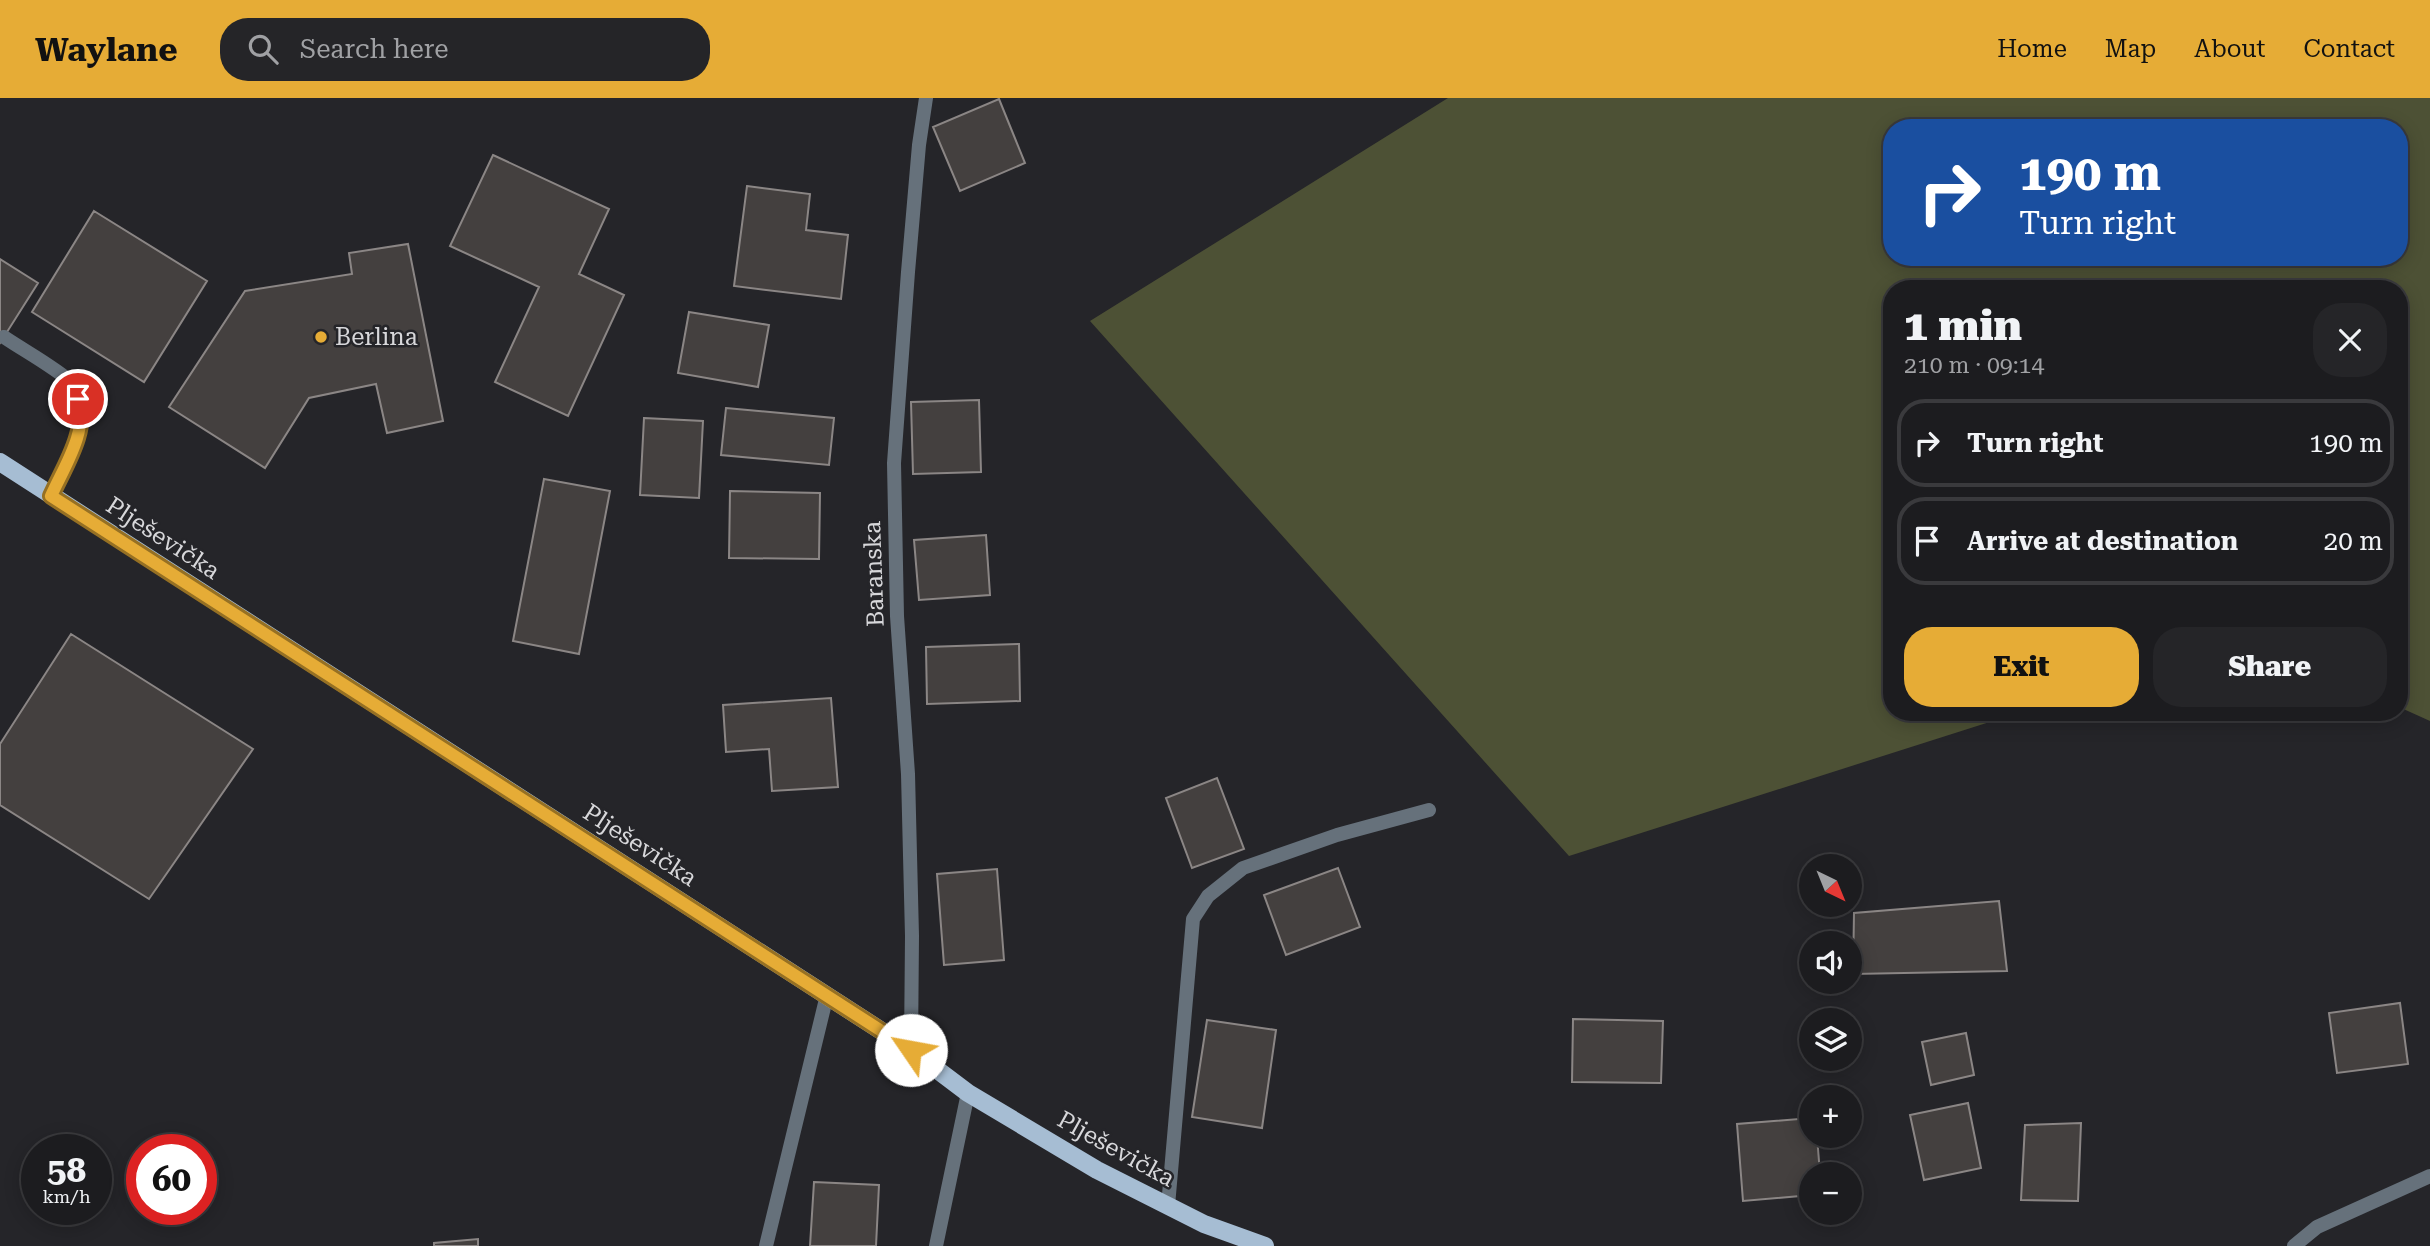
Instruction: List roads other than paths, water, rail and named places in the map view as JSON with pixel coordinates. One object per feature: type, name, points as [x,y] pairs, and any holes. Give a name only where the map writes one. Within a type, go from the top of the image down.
[{"type":"main road","name":"Plješevička","points":[[0,462],[827,995],[911,1050],[968,1093],[1097,1170],[1204,1224],[1265,1246]]},
{"type":"street","name":"Baranska","points":[[911,1050],[912,909],[908,774],[897,616],[894,463],[912,221],[926,98]]},
{"type":"street","points":[[4,337],[74,385],[83,412],[72,450],[51,496]]},
{"type":"street","points":[[1168,1206],[1193,919],[1208,896],[1243,868],[1337,835],[1429,810]]},
{"type":"street","points":[[766,1246],[827,995]]},
{"type":"street","points":[[936,1246],[968,1093]]},
{"type":"street","points":[[2294,1246],[2317,1227],[2430,1176]]},
{"type":"place","name":"Berlina","points":[[321,337]]}]
